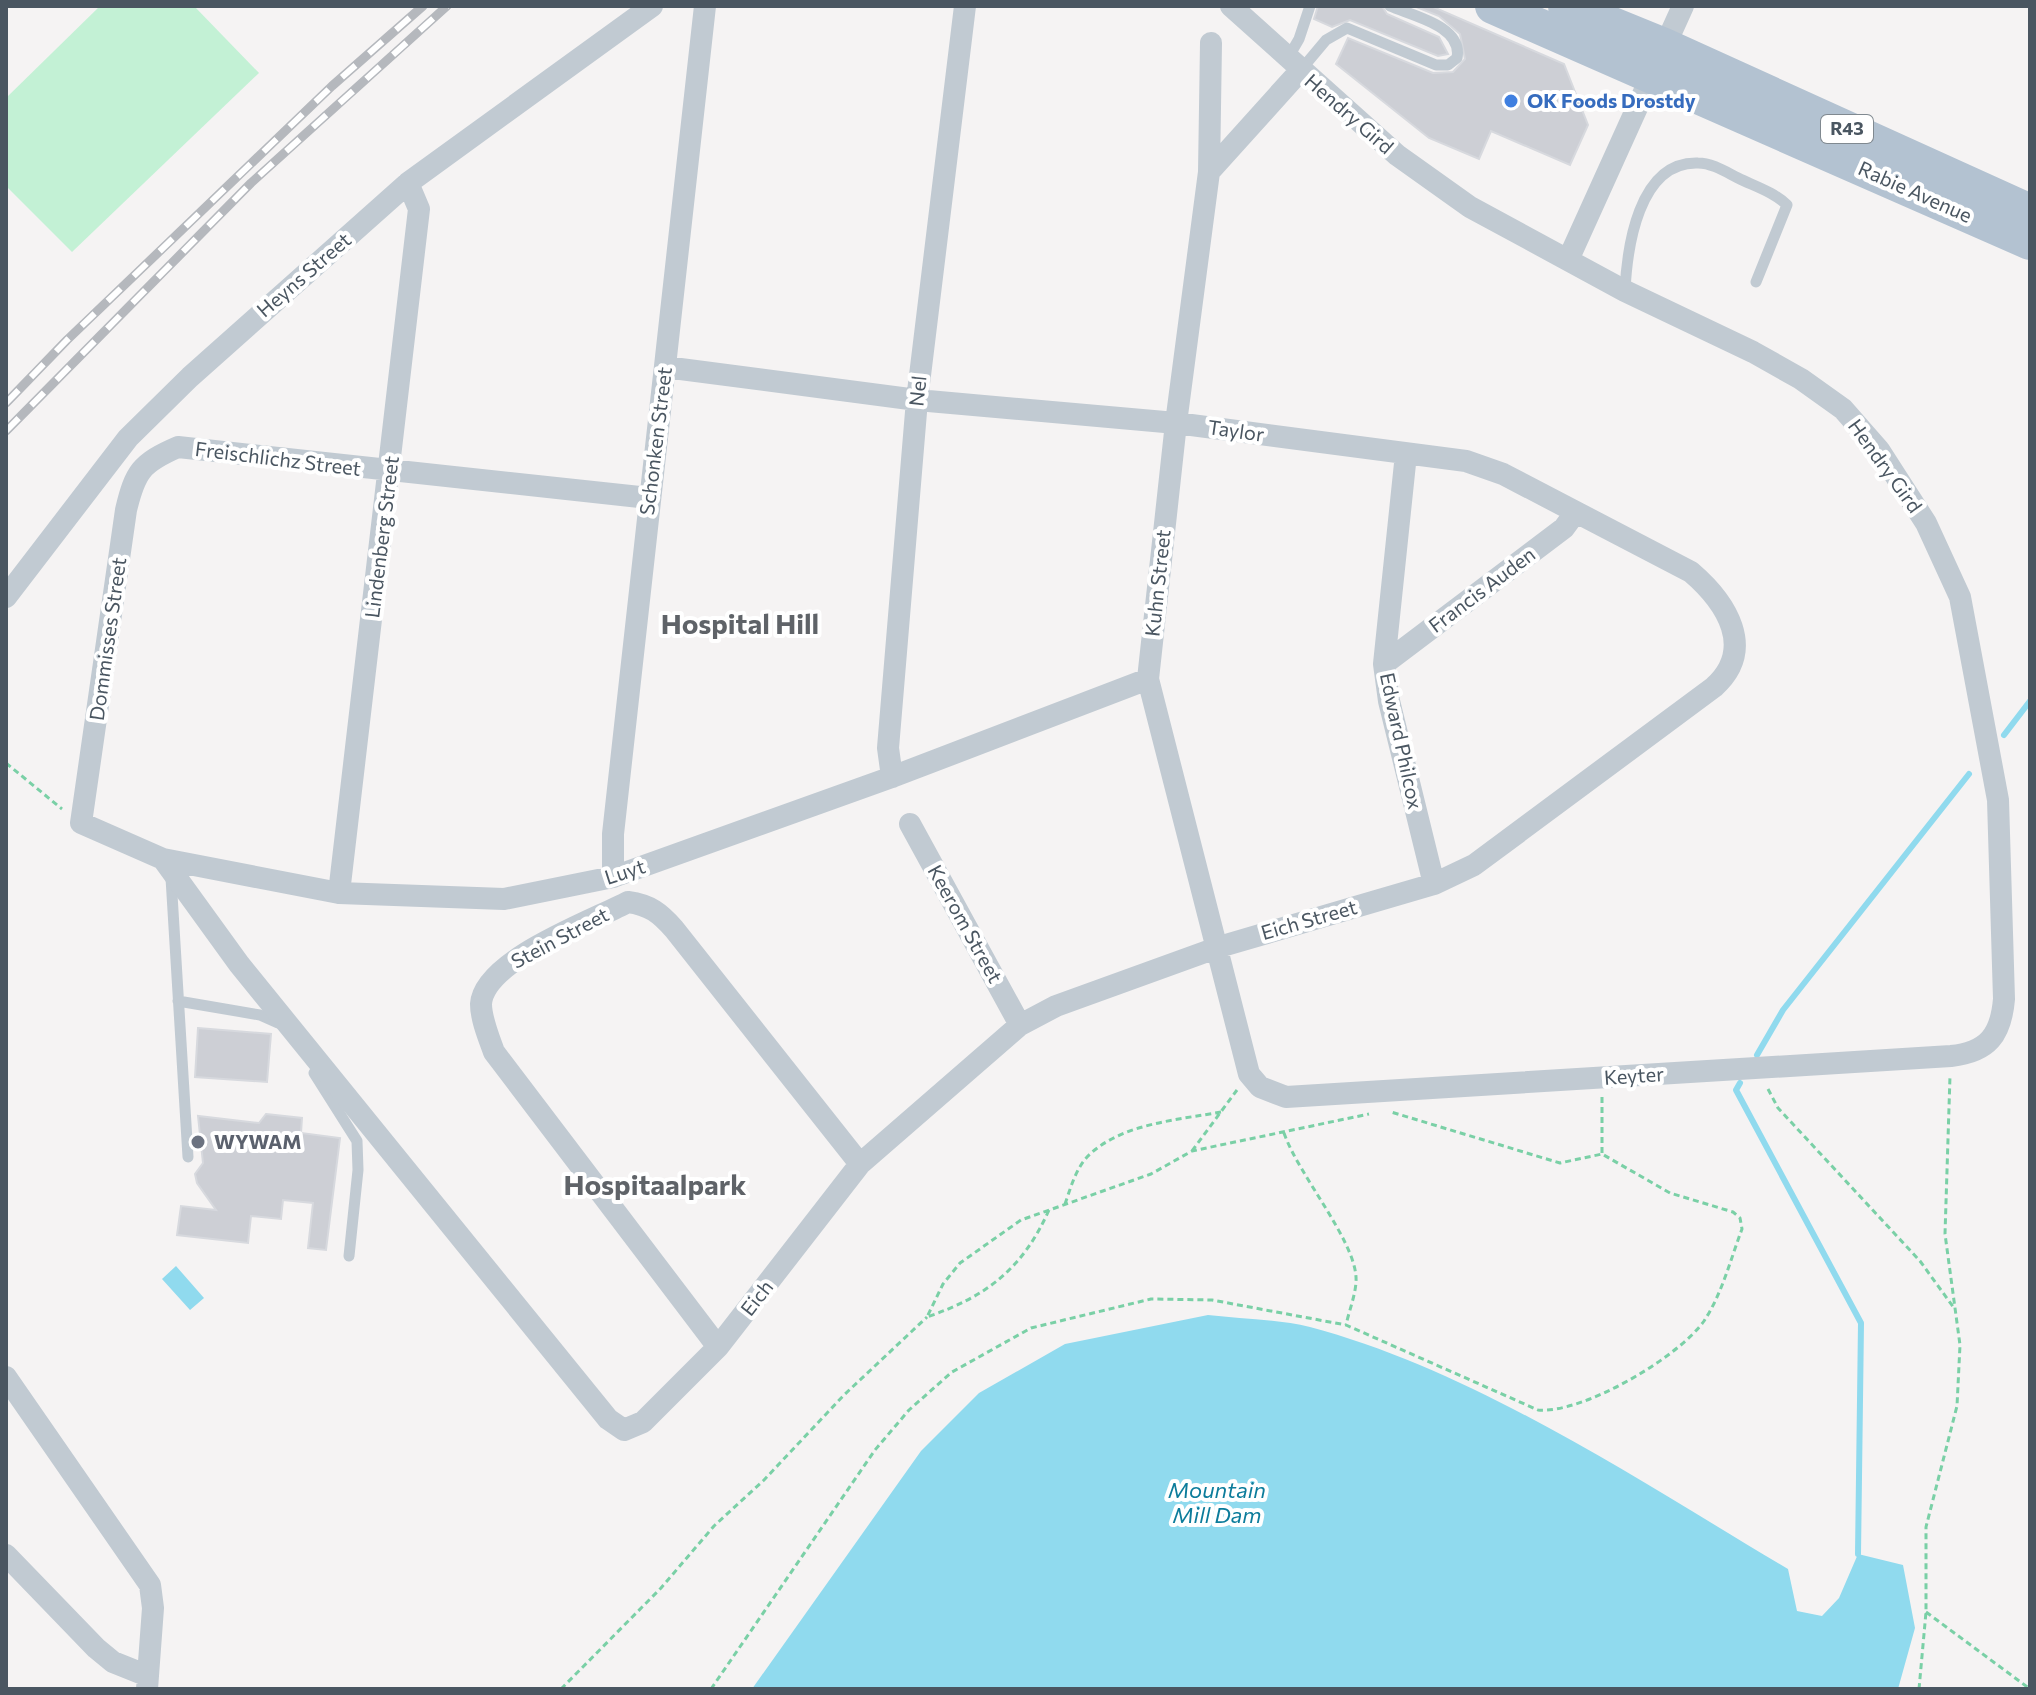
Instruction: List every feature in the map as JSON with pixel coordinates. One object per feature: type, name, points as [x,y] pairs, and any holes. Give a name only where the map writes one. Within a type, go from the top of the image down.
[{"type":"main road","name":"Rabie Avenue","points":[[1493,6],[1658,60],[2030,212]]},
{"type":"main road","name":"Rabie Avenue","points":[[1566,6],[1658,60],[2030,242]]},
{"type":"street","name":"Heyns Street","points":[[6,597],[128,438],[247,326],[408,183],[652,6]]},
{"type":"street","name":"Schonken Street","points":[[613,877],[613,834],[705,6]]},
{"type":"street","name":"Nel","points":[[892,777],[888,748],[917,400],[965,6]]},
{"type":"street","name":"Hendry Gird","points":[[1231,6],[1397,155],[1470,207],[1625,291],[1753,352],[1843,409],[1879,450],[1926,523],[1960,597],[1998,800],[2004,999],[2000,1028],[1980,1050]]},
{"type":"street","points":[[1568,260],[1683,6]]},
{"type":"street","name":"Kuhn Street","points":[[1211,43],[1209,172],[1176,423],[1148,679],[1249,1074]]},
{"type":"street","points":[[1209,172],[1294,65]]},
{"type":"street","name":"Lindenberg Street","points":[[339,893],[419,209],[408,183]]},
{"type":"street","name":"Taylor","points":[[665,367],[917,400],[1176,423],[1466,461],[1503,474],[1691,572],[1708,587],[1723,609],[1737,649]]},
{"type":"street","name":"Freischlichz Street","points":[[149,459],[178,447],[649,498]]},
{"type":"street","name":"Edward Philcox","points":[[1406,454],[1384,664],[1389,701],[1434,884]]},
{"type":"street","name":"Dommisses Street","points":[[81,823],[126,510],[133,481],[149,459]]},
{"type":"street","name":"Francis Auden","points":[[1384,664],[1564,528],[1575,513]]},
{"type":"street","name":"Eich Street","points":[[860,1164],[1020,1025],[1056,1006],[1219,947],[1434,884],[1474,865],[1714,687],[1734,666],[1737,649]]},
{"type":"street","name":"Luyt","points":[[81,823],[167,864],[339,893],[504,899],[613,877],[892,777],[1148,679]]},
{"type":"street","name":"Keerom Street","points":[[910,824],[1020,1025]]},
{"type":"street","name":"Eich","points":[[167,864],[249,976],[608,1419],[624,1430],[643,1422],[718,1347],[860,1164]]},
{"type":"street","name":"Stein Street","points":[[718,1347],[494,1052],[481,1005],[487,983],[513,961],[614,909],[628,902],[644,904],[660,913],[674,929],[860,1164]]},
{"type":"street","name":"Keyter","points":[[1249,1074],[1270,1093],[1286,1097],[1951,1056],[1980,1050]]},
{"type":"street","points":[[6,1377],[150,1585],[153,1608],[148,1683],[96,1648],[6,1555]]},
{"type":"lane","points":[[1294,65],[1310,6]]},
{"type":"lane","points":[[1294,65],[1347,28],[1436,65],[1448,65],[1457,58],[1456,42],[1449,32],[1390,6]]},
{"type":"lane","points":[[1625,291],[1627,244],[1642,205],[1662,178],[1677,168],[1699,163],[1714,166],[1787,205],[1756,282]]},
{"type":"lane","points":[[167,864],[188,1157]]},
{"type":"lane","points":[[178,1001],[273,1019],[285,1030],[343,1113],[358,1149],[349,1256]]},
{"type":"path","points":[[6,763],[81,823]]},
{"type":"path","points":[[1919,1689],[1926,1612],[1926,1527],[1957,1406],[1960,1345],[1945,1234],[1951,1056]]},
{"type":"path","points":[[1757,1068],[1778,1108],[1920,1261],[1955,1309]]},
{"type":"path","points":[[1192,1151],[1249,1074]]},
{"type":"path","points":[[1602,1078],[1602,1154]]},
{"type":"path","points":[[711,1689],[875,1450],[909,1410],[941,1382],[990,1348],[1031,1328],[1151,1299],[1212,1300],[1346,1325],[1538,1410],[1554,1411],[1576,1405],[1637,1375],[1680,1345],[1704,1321],[1718,1292],[1742,1223],[1733,1212],[1670,1193],[1602,1154],[1560,1163],[1383,1109],[1425,1089]]},
{"type":"path","points":[[1065,1204],[1075,1175],[1090,1154],[1134,1128],[1221,1112]]},
{"type":"path","points":[[561,1689],[661,1588],[714,1526],[927,1317],[943,1284],[960,1263],[1021,1220],[1151,1174],[1192,1151],[1379,1112]]},
{"type":"path","points":[[1284,1133],[1292,1158],[1321,1201],[1356,1276],[1346,1325]]},
{"type":"path","points":[[927,1317],[956,1307],[1006,1273],[1032,1247],[1049,1210]]},
{"type":"path","points":[[1926,1612],[2030,1689]]},
{"type":"green space","points":[[100,6],[194,6],[259,73],[72,252],[6,186],[6,98]]},
{"type":"water","points":[[176,1266],[204,1298],[190,1310],[162,1279]]},
{"type":"water","name":"Mountain Mill Dam","points":[[1208,1315],[1310,1327],[1372,1346],[1495,1400],[1616,1466],[1788,1569],[1797,1611],[1822,1616],[1839,1598],[1858,1554],[1903,1565],[1915,1628],[1898,1689],[752,1689],[921,1451],[979,1393],[1065,1344]]},
{"type":"building","points":[[1318,6],[1382,6],[1387,14],[1439,37],[1448,54],[1438,56],[1350,20],[1332,27],[1314,19]]},
{"type":"building","points":[[1414,6],[1431,6],[1564,64],[1588,125],[1570,165],[1491,131],[1479,159],[1429,138],[1336,64],[1348,38],[1433,73],[1453,72],[1465,59],[1460,34],[1439,16]]},
{"type":"building","points":[[198,1028],[271,1034],[267,1082],[195,1077]]},
{"type":"building","points":[[266,1114],[302,1118],[301,1133],[340,1138],[326,1250],[308,1248],[313,1203],[283,1200],[281,1219],[251,1216],[248,1243],[177,1235],[181,1206],[216,1210],[197,1183],[195,1174],[203,1163],[198,1116],[259,1123]]},
{"type":"waterway","points":[[2004,735],[2030,701]]},
{"type":"waterway","points":[[1757,1055],[1783,1010],[1969,774]]},
{"type":"waterway","points":[[1740,1083],[1736,1090],[1861,1323],[1858,1554]]},
{"type":"railway","points":[[6,403],[67,340],[332,86],[423,6]]},
{"type":"railway","points":[[6,431],[251,183],[447,6]]},
{"type":"place","name":"OK Foods Drostdy","points":[[1511,101]]},
{"type":"place","name":"WYWAM","points":[[198,1142]]},
{"type":"district","name":"Hospital Hill","points":[[740,624]]},
{"type":"district","name":"Hospitaalpark","points":[[655,1185]]}]
